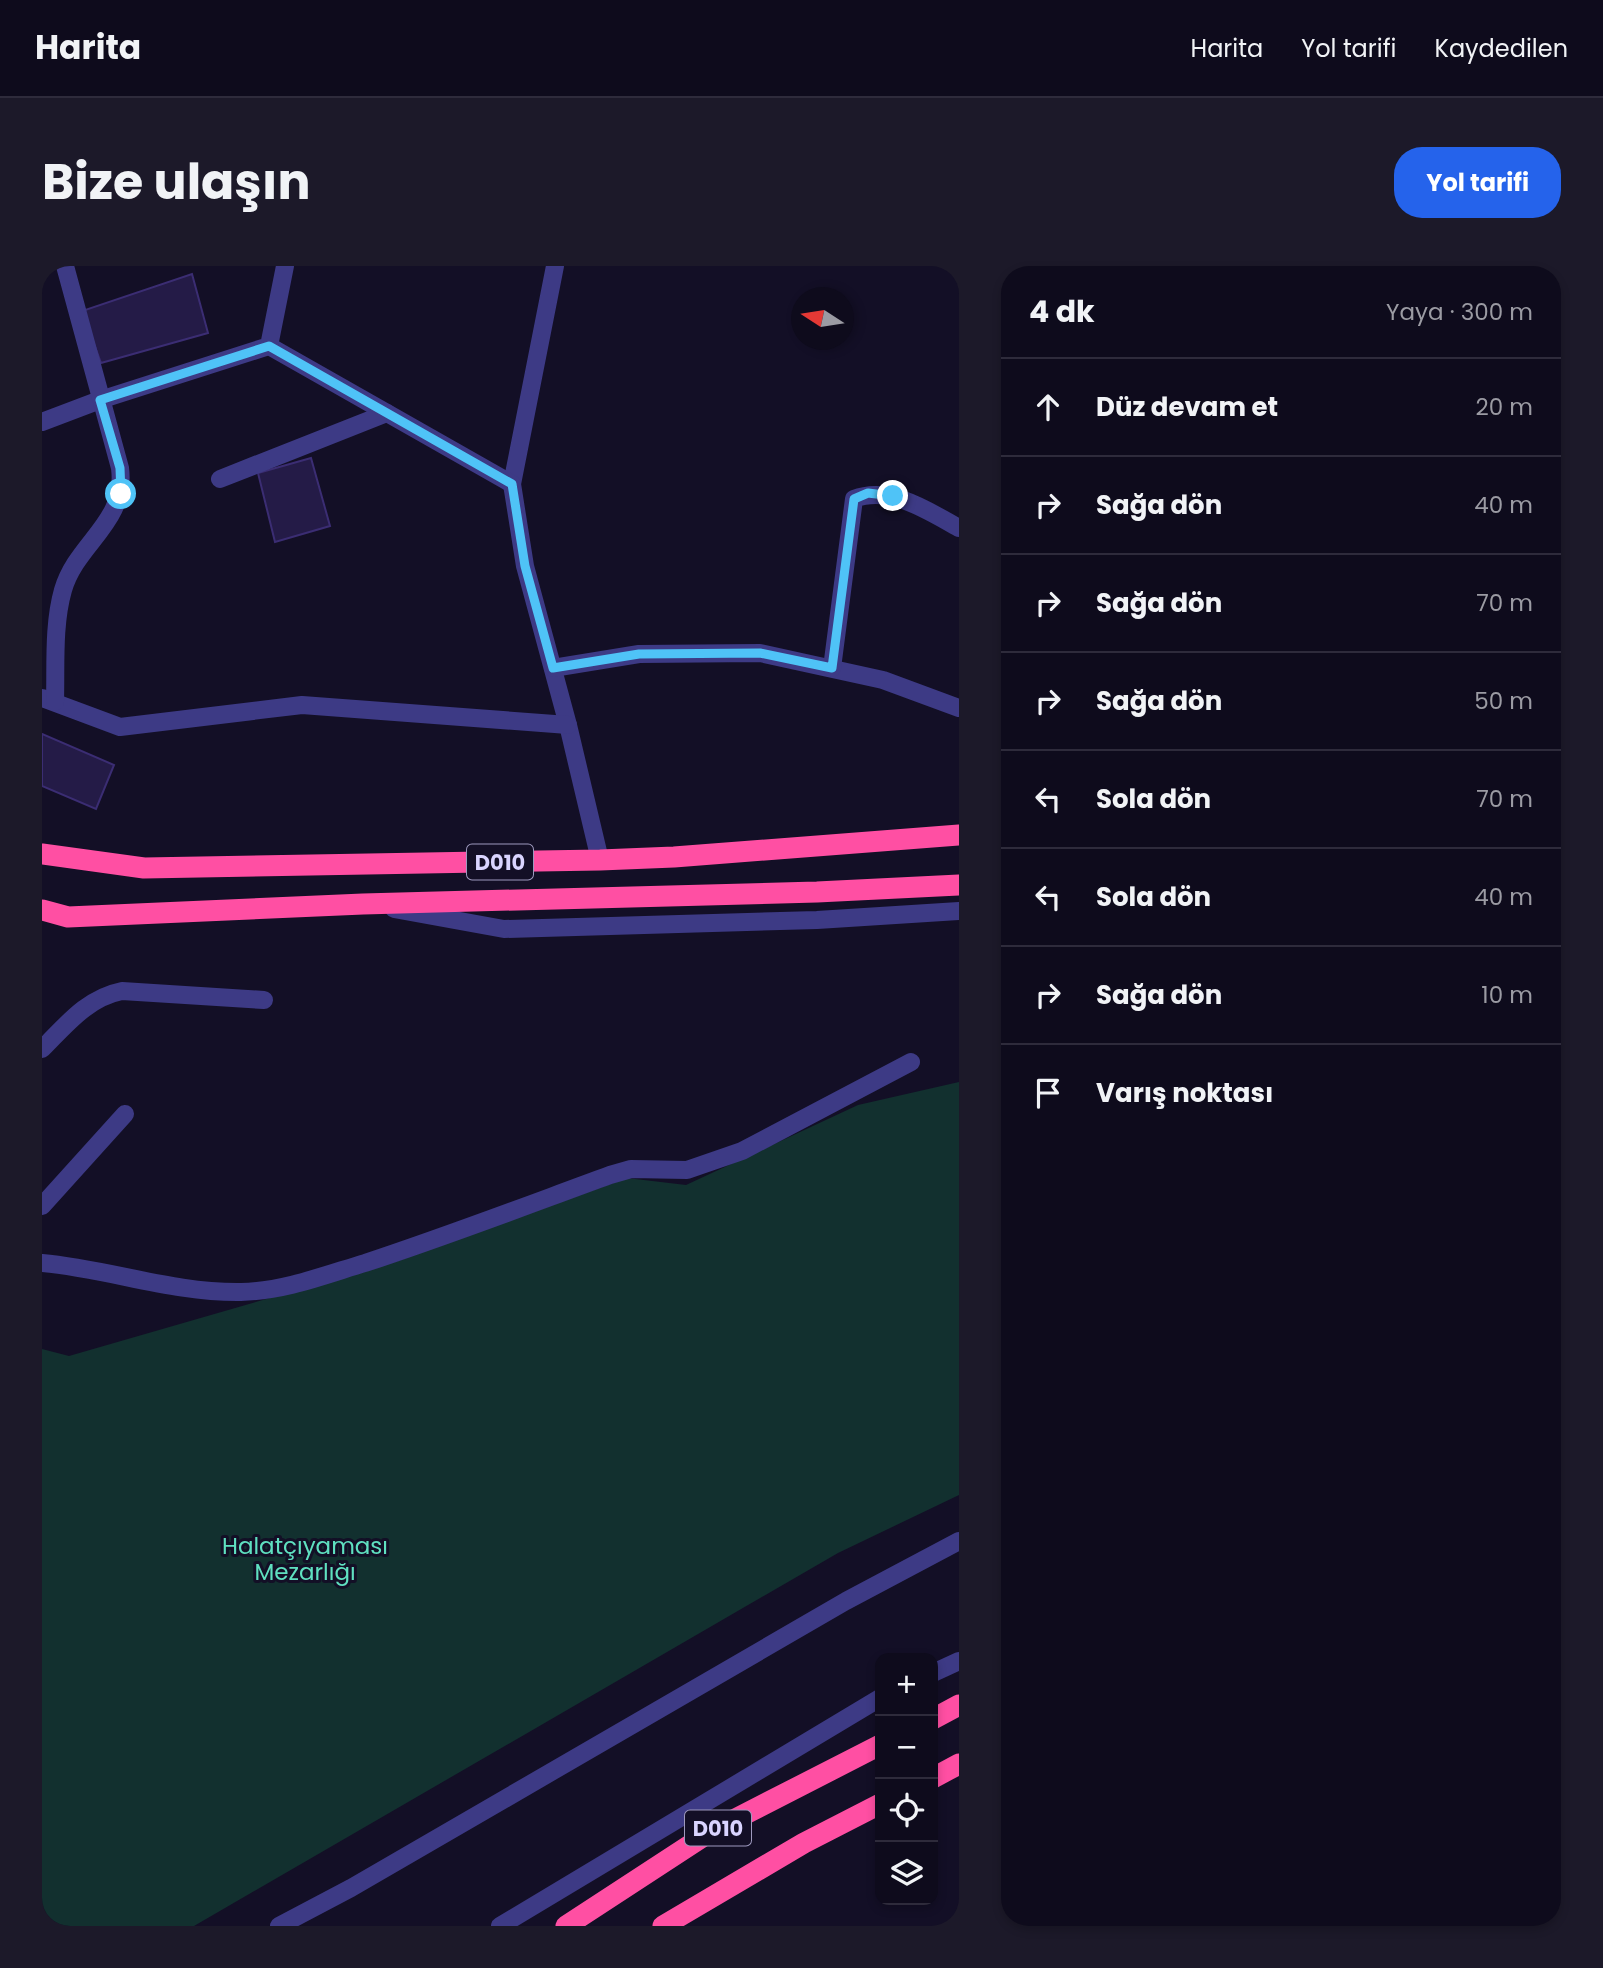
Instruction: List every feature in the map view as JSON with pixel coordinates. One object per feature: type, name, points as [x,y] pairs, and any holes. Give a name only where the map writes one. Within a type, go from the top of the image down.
[{"type":"highway","name":"D010","points":[[42,854],[144,868],[600,860],[674,857],[959,835]]},
{"type":"highway","name":"D010","points":[[42,911],[68,917],[363,904],[817,892],[959,885]]},
{"type":"highway","points":[[938,1716],[959,1705]]},
{"type":"highway","name":"D010","points":[[566,1926],[710,1832],[875,1748]]},
{"type":"highway","points":[[938,1774],[959,1764]]},
{"type":"highway","name":"D010","points":[[663,1926],[804,1843],[875,1807]]},
{"type":"street","points":[[65,266],[120,468],[121,494],[111,515],[79,557],[64,589],[48,700],[120,727],[302,705],[568,725]]},
{"type":"street","points":[[269,346],[285,266]]},
{"type":"street","points":[[555,266],[512,484],[525,566],[568,725],[600,860]]},
{"type":"street","points":[[42,422],[100,400],[269,346],[512,484]]},
{"type":"street","points":[[220,479],[387,413]]},
{"type":"street","points":[[832,668],[854,499],[868,493],[893,496],[959,528]]},
{"type":"street","points":[[553,668],[639,654],[760,653],[883,680],[959,708]]},
{"type":"street","points":[[363,904],[504,929],[817,920],[959,911]]},
{"type":"street","points":[[42,1049],[81,1010],[111,993],[122,991],[264,1000]]},
{"type":"street","points":[[42,1263],[72,1265],[190,1290],[243,1292],[299,1284],[412,1248],[610,1175],[657,1168],[687,1170],[742,1151],[911,1062]]},
{"type":"street","points":[[42,1206],[125,1114]]},
{"type":"street","points":[[279,1926],[351,1888],[846,1601],[959,1541]]},
{"type":"street","points":[[938,1671],[959,1661]]},
{"type":"street","points":[[500,1926],[875,1701]]},
{"type":"green space","name":"Halatçıyaması Mezarlığı","points":[[959,1082],[959,1495],[838,1553],[194,1926],[42,1926],[42,1349],[69,1356],[398,1261],[627,1178],[686,1185],[858,1105]]},
{"type":"building","points":[[192,274],[208,333],[101,363],[82,311]]},
{"type":"building","points":[[311,458],[330,526],[275,542],[258,473]]},
{"type":"building","points":[[42,734],[114,765],[96,809],[42,786]]},
{"type":"route","points":[[121,494],[120,468],[100,400],[269,346],[512,484],[525,566],[553,668],[639,654],[760,653],[832,668],[854,499],[868,493],[893,496]]}]
